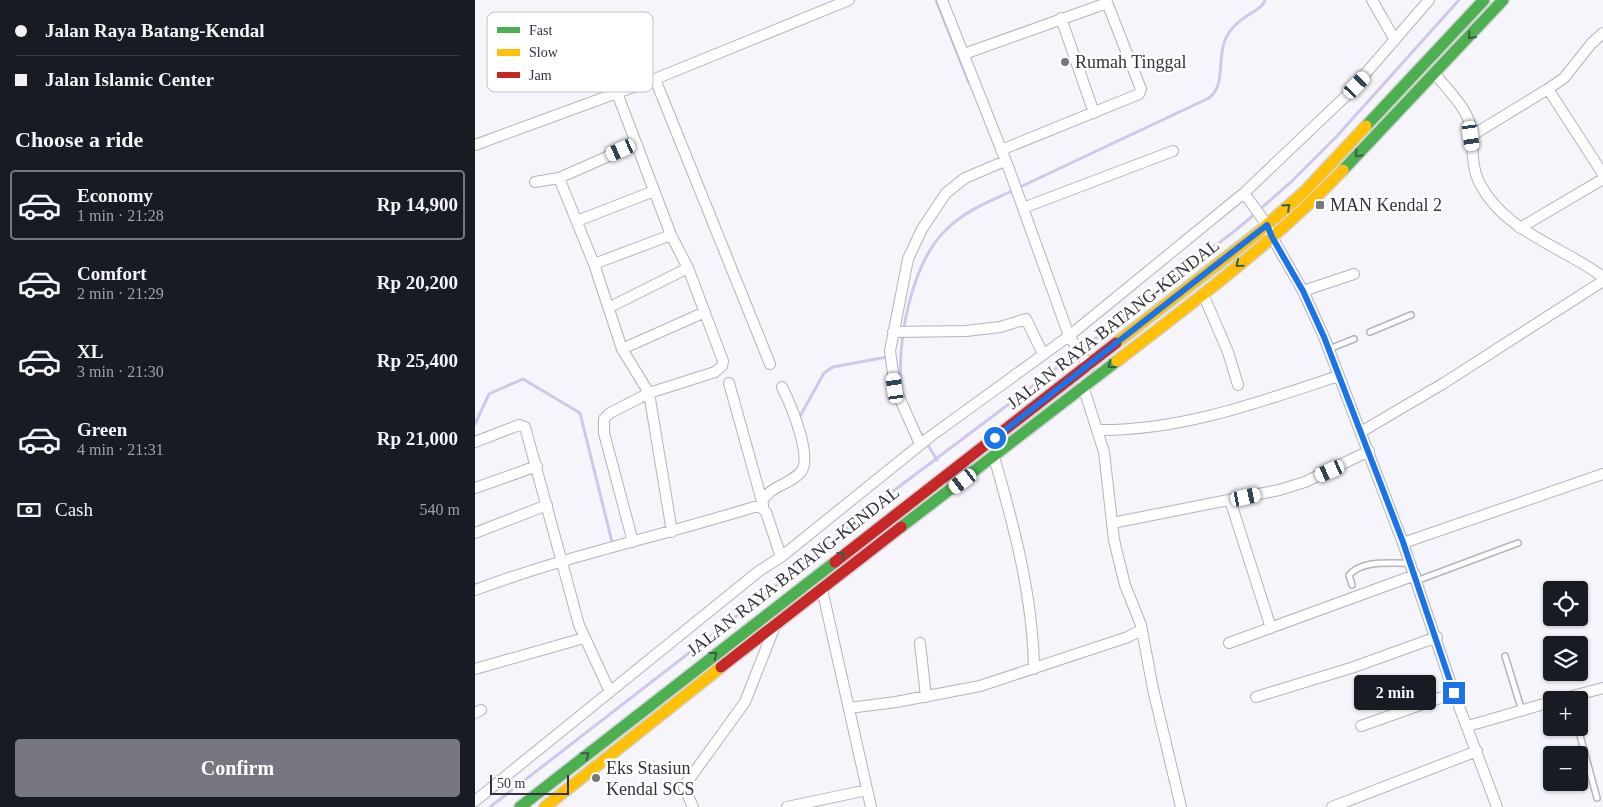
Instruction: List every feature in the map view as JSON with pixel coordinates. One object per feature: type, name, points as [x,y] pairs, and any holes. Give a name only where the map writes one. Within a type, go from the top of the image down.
[{"type":"highway","name":"JALAN RAYA BATANG-KENDAL","points":[[520,807],[1305,191],[1485,0]]},
{"type":"highway","name":"JALAN RAYA BATANG-KENDAL","points":[[545,807],[776,623],[994,457],[1203,294],[1272,237],[1313,200],[1435,74],[1503,0]]},
{"type":"street","points":[[770,364],[655,79],[849,0]]},
{"type":"street","points":[[942,0],[1023,208],[1070,338],[1086,361]]},
{"type":"street","points":[[1372,0],[1395,40],[1392,43]]},
{"type":"street","points":[[475,801],[759,570],[781,557],[921,443],[1043,354],[1070,338],[1245,195],[1335,108],[1429,0]]},
{"type":"street","points":[[964,54],[1106,1],[1141,89],[1135,97],[1001,150]]},
{"type":"street","points":[[1061,18],[1094,113]]},
{"type":"street","points":[[1471,136],[1565,78],[1603,33]]},
{"type":"street","points":[[1435,74],[1467,118],[1479,183],[1488,196],[1520,228],[1589,266],[1603,277]]},
{"type":"street","points":[[1548,89],[1603,174]]},
{"type":"street","points":[[475,145],[617,93],[671,235],[688,268],[722,357],[722,366],[715,372],[649,393],[610,413],[604,419],[603,426],[633,542]]},
{"type":"street","points":[[535,182],[559,178],[636,144]]},
{"type":"street","points":[[1023,208],[1173,151]]},
{"type":"street","points":[[921,443],[895,388],[890,351],[896,332],[908,259],[922,229],[946,193],[965,178],[1005,161]]},
{"type":"street","points":[[559,178],[594,264],[622,349],[649,393],[672,532]]},
{"type":"street","points":[[1520,228],[1603,179]]},
{"type":"street","points":[[577,221],[654,191]]},
{"type":"street","points":[[1245,195],[1265,223],[1303,291],[1329,350],[1403,542],[1437,637],[1454,693],[1497,807]]},
{"type":"street","points":[[594,264],[671,235]]},
{"type":"street","points":[[609,307],[688,268]]},
{"type":"street","points":[[1303,291],[1354,274]]},
{"type":"street","points":[[1361,432],[1444,384],[1603,281]]},
{"type":"street","points":[[1203,294],[1228,352],[1238,385]]},
{"type":"street","points":[[622,349],[705,312]]},
{"type":"street","points":[[896,332],[966,331],[1000,328],[1026,319],[1043,354]]},
{"type":"street","points":[[1098,430],[1127,431],[1223,413],[1338,376]]},
{"type":"street","points":[[729,383],[762,502],[781,557]]},
{"type":"street","points":[[1083,386],[1104,452],[1114,540],[1125,585],[1141,625],[1181,807]]},
{"type":"street","points":[[762,502],[767,494],[798,474],[803,467],[803,447],[793,410],[782,387]]},
{"type":"street","points":[[475,442],[519,425],[522,425],[527,431],[561,562],[584,638],[610,692]]},
{"type":"street","points":[[1113,523],[1230,500],[1305,482],[1369,451]]},
{"type":"street","points":[[994,457],[1021,560],[1034,652],[1034,669]]},
{"type":"street","points":[[475,488],[537,466]]},
{"type":"street","points":[[1403,542],[1603,474]]},
{"type":"street","points":[[1230,500],[1271,628]]},
{"type":"street","points":[[475,533],[547,505]]},
{"type":"street","points":[[475,590],[561,562],[672,532],[754,507],[760,506],[766,512]]},
{"type":"street","points":[[1229,643],[1415,578]]},
{"type":"street","points":[[822,589],[871,807]]},
{"type":"street","points":[[693,807],[684,787],[685,784],[745,702],[757,676],[776,623]]},
{"type":"street","points":[[849,708],[926,697],[980,686],[1128,637],[1141,630]]},
{"type":"street","points":[[1256,697],[1354,667],[1437,637]]},
{"type":"street","points":[[475,669],[584,638]]},
{"type":"street","points":[[920,643],[926,697]]},
{"type":"street","points":[[1588,693],[1603,688]]},
{"type":"street","points":[[1361,726],[1454,693]]},
{"type":"street","points":[[1468,726],[1543,705]]},
{"type":"street","points":[[1331,807],[1477,751]]},
{"type":"street","points":[[787,807],[867,790]]},
{"type":"lane","points":[[1370,332],[1411,315]]},
{"type":"lane","points":[[1329,350],[1354,339]]},
{"type":"lane","points":[[1415,578],[1518,544]]},
{"type":"lane","points":[[1352,586],[1349,575],[1358,568],[1379,563],[1410,563]]},
{"type":"lane","points":[[1505,656],[1522,712]]},
{"type":"lane","points":[[1580,736],[1597,798]]},
{"type":"waterway","points":[[936,0],[969,83]]},
{"type":"waterway","points":[[1020,187],[1209,98],[1218,86],[1223,47],[1229,32],[1241,20],[1263,4],[1265,0]]},
{"type":"waterway","points":[[490,807],[787,577],[892,492],[1111,327],[1242,225],[1291,182],[1337,136],[1459,0]]},
{"type":"waterway","points":[[902,393],[900,374],[904,329],[915,282],[924,261],[935,243],[955,222],[979,206],[1014,190]]},
{"type":"waterway","points":[[799,418],[824,373],[833,367],[887,357]]},
{"type":"waterway","points":[[475,424],[489,394],[523,379],[580,413],[612,542]]},
{"type":"waterway","points":[[920,432],[937,460]]},
{"type":"waterway","points":[[784,479],[799,468]]},
{"type":"traffic: fast","points":[[1366,126],[1484,0]]},
{"type":"traffic: fast","points":[[1343,170],[1503,0]]},
{"type":"traffic: fast","points":[[901,527],[1117,361]]},
{"type":"traffic: fast","points":[[520,807],[835,562]]},
{"type":"traffic: slow","points":[[1116,343],[1259,232],[1305,191],[1366,126]]},
{"type":"traffic: slow","points":[[1117,361],[1262,246],[1343,170]]},
{"type":"traffic: slow","points":[[545,807],[721,667]]},
{"type":"traffic: jam","points":[[835,562],[1116,343]]},
{"type":"traffic: jam","points":[[721,667],[901,527]]},
{"type":"place","name":"Rumah Tinggal","points":[[1065,62]]},
{"type":"place","name":"MAN Kendal 2","points":[[1320,205]]},
{"type":"place","name":"Eks Stasiun Kendal SCS","points":[[596,778]]},
{"type":"route","points":[[995,438],[1133,332],[1267,225],[1303,291],[1324,337],[1403,542],[1437,637],[1454,693]]}]
